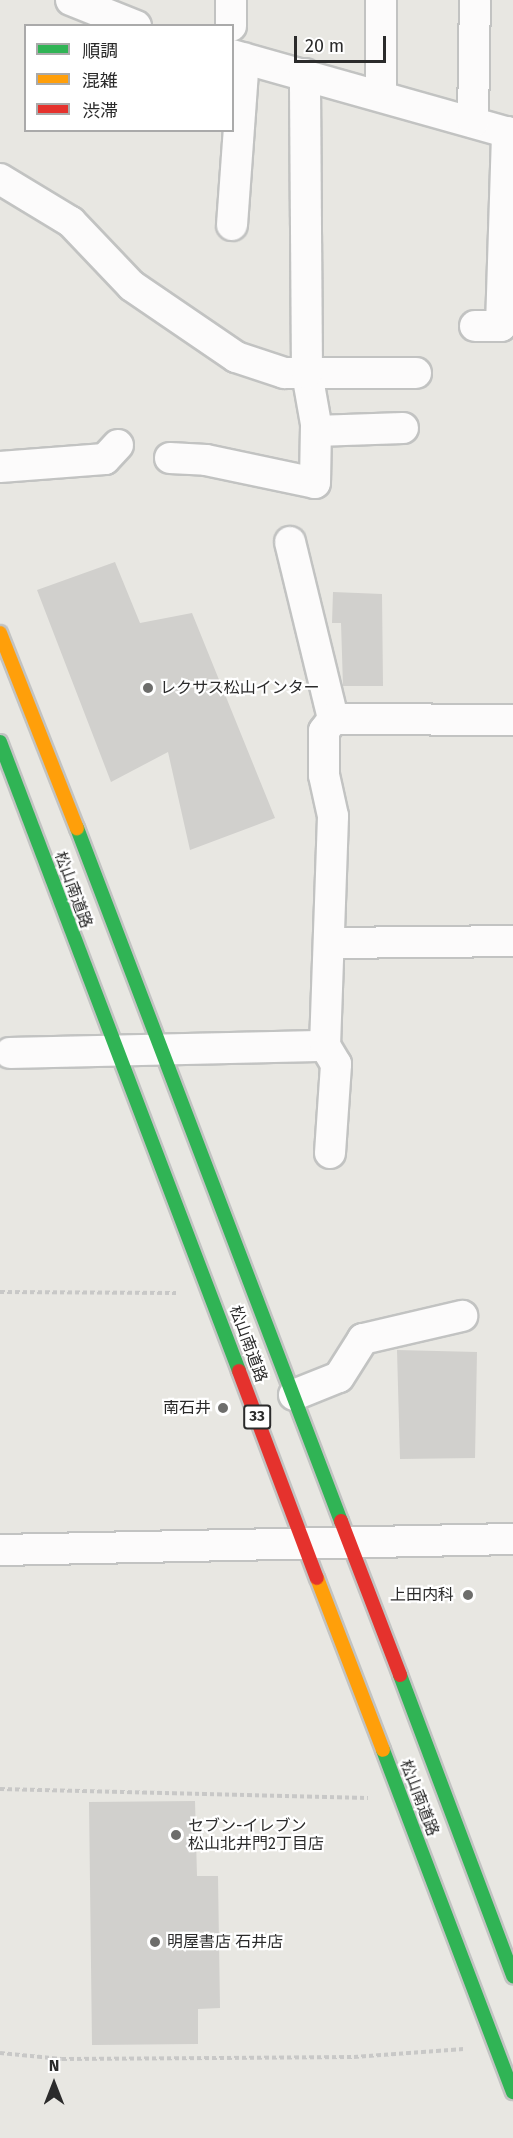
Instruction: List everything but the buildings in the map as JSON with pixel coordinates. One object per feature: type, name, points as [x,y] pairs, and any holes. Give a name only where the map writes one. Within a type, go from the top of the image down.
[{"type":"highway","name":"松山南道路","points":[[0,633],[163,1048],[513,1976]]},
{"type":"highway","name":"松山南道路","points":[[0,742],[115,1050],[207,1282],[513,2092]]},
{"type":"street","points":[[71,0],[131,24]]},
{"type":"street","points":[[231,0],[231,24]]},
{"type":"street","points":[[381,0],[381,96]]},
{"type":"street","points":[[473,122],[475,0]]},
{"type":"street","points":[[232,225],[238,57],[510,133],[501,326],[475,326]]},
{"type":"street","points":[[170,458],[206,460],[315,483],[316,431],[308,373],[305,74]]},
{"type":"street","points":[[0,179],[71,222],[132,286],[236,357],[284,373],[416,373]]},
{"type":"street","points":[[316,431],[403,428]]},
{"type":"street","points":[[0,467],[105,459],[117,444]]},
{"type":"street","points":[[290,542],[333,719]]},
{"type":"street","points":[[333,719],[513,720]]},
{"type":"street","points":[[330,1153],[336,1064],[325,1046],[333,816],[324,775],[324,731],[333,719]]},
{"type":"street","points":[[329,943],[513,941]]},
{"type":"street","points":[[10,1053],[325,1046]]},
{"type":"street","points":[[294,1395],[339,1377],[363,1339],[462,1316]]},
{"type":"street","points":[[0,1550],[352,1545],[513,1539]]},
{"type":"path","points":[[0,1292],[169,1295],[207,1282]]},
{"type":"path","points":[[0,1789],[378,1799]]},
{"type":"path","points":[[0,2053],[62,2060],[342,2057],[469,2049]]},
{"type":"traffic: fast","points":[[0,742],[239,1371]]},
{"type":"traffic: fast","points":[[77,828],[341,1521]]},
{"type":"traffic: fast","points":[[400,1675],[513,1976]]},
{"type":"traffic: fast","points":[[383,1750],[513,2092]]},
{"type":"traffic: slow","points":[[0,633],[77,828]]},
{"type":"traffic: slow","points":[[317,1578],[383,1750]]},
{"type":"traffic: jam","points":[[239,1371],[317,1578]]},
{"type":"traffic: jam","points":[[341,1521],[400,1675]]},
{"type":"place","name":"レクサス松山インター","points":[[148,688]]},
{"type":"place","name":"南石井","points":[[223,1408]]},
{"type":"place","name":"上田内科","points":[[468,1595]]},
{"type":"place","name":"セブン-イレブン 松山北井門2丁目店","points":[[176,1835]]},
{"type":"place","name":"明屋書店 石井店","points":[[155,1942]]}]
